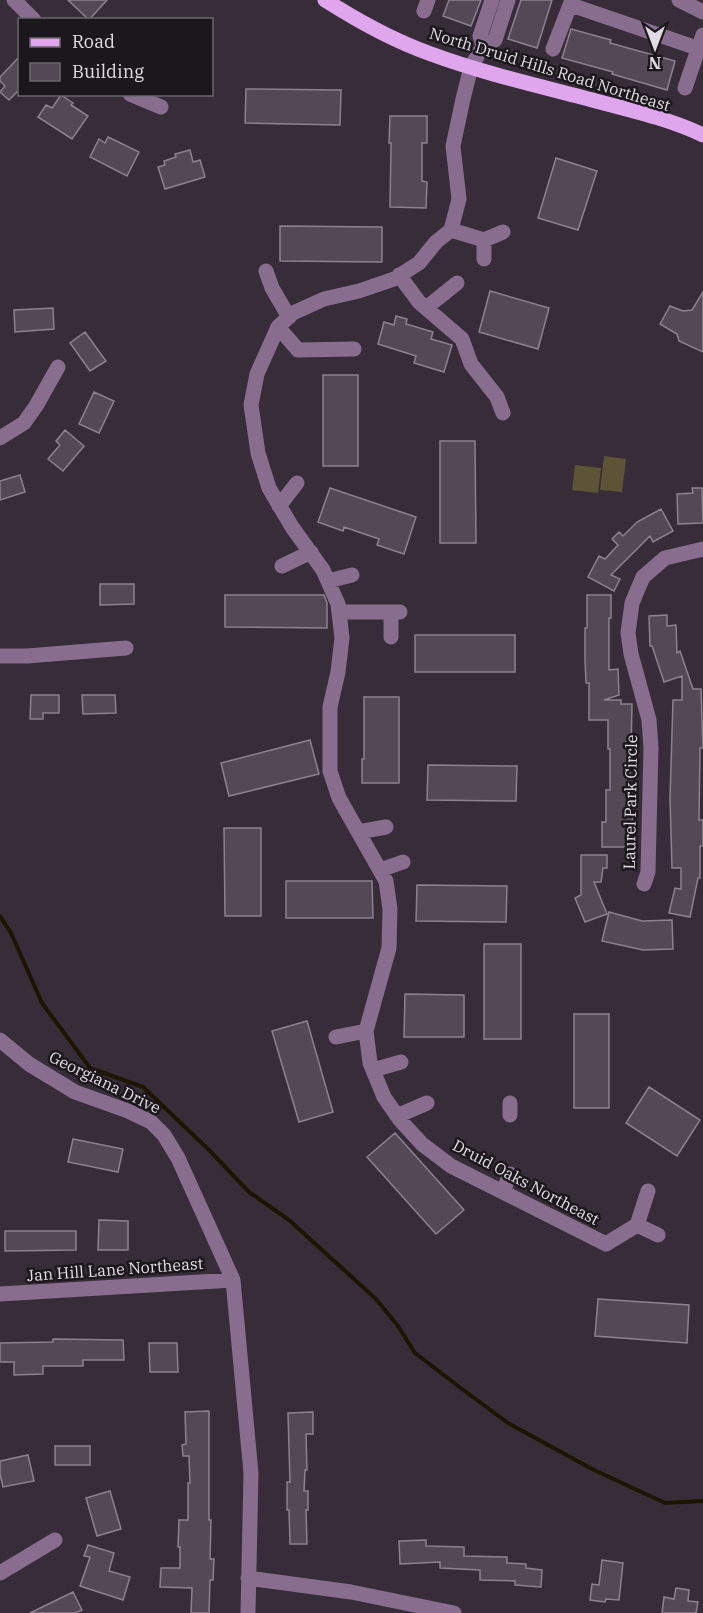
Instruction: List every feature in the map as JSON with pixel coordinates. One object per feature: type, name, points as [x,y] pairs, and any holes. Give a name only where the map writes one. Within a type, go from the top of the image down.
[{"type":"main road","name":"North Druid Hills Road Northeast","points":[[325,0],[347,14],[429,54],[632,111],[703,135]]},
{"type":"street","points":[[14,0],[32,18]]},
{"type":"street","points":[[483,46],[480,36],[492,0]]},
{"type":"street","points":[[283,322],[293,313],[324,299],[359,291],[394,279],[419,262],[451,230],[459,199],[453,146],[471,67],[483,46],[495,40],[507,0]]},
{"type":"street","points":[[679,0],[703,12]]},
{"type":"street","points":[[553,49],[572,3],[700,41],[685,88]]},
{"type":"street","points":[[134,96],[161,108]]},
{"type":"street","points":[[451,230],[484,240],[502,232]]},
{"type":"street","points":[[484,240],[484,259]]},
{"type":"street","points":[[266,271],[283,322],[298,350],[354,350]]},
{"type":"street","points":[[399,275],[419,302],[462,339],[471,364],[497,397],[502,413]]},
{"type":"street","points":[[426,308],[457,283]]},
{"type":"street","name":"Druid Oaks Northeast","points":[[283,322],[257,374],[251,405],[258,453],[269,488],[323,570],[338,604],[342,638],[338,672],[323,705],[330,771],[339,798],[386,881],[390,909],[389,948],[366,1031],[370,1063],[384,1097],[397,1116],[422,1144],[451,1166],[606,1244],[637,1225]]},
{"type":"street","points":[[0,438],[24,423],[58,367]]},
{"type":"street","points":[[279,506],[297,483]]},
{"type":"street","name":"Laurel Park Circle","points":[[644,884],[648,872],[651,748],[649,720],[631,654],[628,633],[632,603],[644,577],[665,558],[703,549]]},
{"type":"street","points":[[282,566],[310,552]]},
{"type":"street","points":[[328,581],[352,575]]},
{"type":"street","points":[[339,612],[396,612],[391,637]]},
{"type":"street","points":[[0,656],[126,648]]},
{"type":"street","points":[[358,832],[386,827]]},
{"type":"street","points":[[380,870],[403,862]]},
{"type":"street","points":[[336,1037],[366,1031]]},
{"type":"street","name":"Georgiana Drive","points":[[0,1040],[28,1064],[75,1092],[151,1122],[164,1135],[178,1158],[233,1280]]},
{"type":"street","points":[[373,1070],[401,1062]]},
{"type":"street","points":[[397,1116],[427,1103]]},
{"type":"street","points":[[503,1192],[510,1174]]},
{"type":"street","points":[[648,1191],[637,1225],[658,1235]]},
{"type":"street","points":[[233,1280],[251,1473],[248,1613]]},
{"type":"street","name":"Jan Hill Lane Northeast","points":[[0,1294],[233,1280]]},
{"type":"street","points":[[0,1573],[55,1540]]},
{"type":"street","points":[[248,1578],[351,1592],[454,1613]]},
{"type":"shaded area","points":[[604,456],[626,459],[622,492],[600,490]]},
{"type":"shaded area","points":[[575,465],[601,468],[598,493],[572,490]]},
{"type":"building","points":[[68,0],[107,0],[91,18],[87,18]]},
{"type":"building","points":[[449,0],[481,0],[471,26],[443,16]]},
{"type":"building","points":[[521,0],[552,0],[537,48],[508,39]]},
{"type":"building","points":[[571,29],[611,40],[610,43],[675,61],[667,90],[562,58]]},
{"type":"building","points":[[18,58],[18,91],[9,100],[0,92],[5,86],[0,81],[0,77]]},
{"type":"building","points":[[246,89],[341,90],[340,125],[245,123]]},
{"type":"building","points":[[62,96],[73,103],[71,105],[88,116],[72,139],[38,117],[46,105],[52,108]]},
{"type":"building","points":[[390,116],[427,116],[427,143],[422,143],[422,181],[427,182],[426,208],[390,207]]},
{"type":"building","points":[[108,137],[139,152],[127,176],[90,157],[99,139],[105,143]]},
{"type":"building","points":[[190,150],[193,162],[200,160],[205,177],[165,189],[158,167],[165,165],[164,161],[176,157],[175,154]]},
{"type":"building","points":[[556,158],[597,171],[578,230],[538,218]]},
{"type":"building","points":[[280,226],[382,227],[382,262],[280,261]]},
{"type":"building","points":[[490,291],[549,308],[538,349],[479,332]]},
{"type":"building","points":[[703,292],[703,352],[679,341],[677,334],[660,324],[670,306],[683,311],[692,310]]},
{"type":"building","points":[[53,308],[54,329],[15,332],[14,310]]},
{"type":"building","points":[[396,316],[407,319],[406,324],[433,332],[431,339],[452,345],[444,372],[414,363],[416,356],[378,344],[384,322],[394,325]]},
{"type":"building","points":[[85,332],[106,361],[90,371],[70,343]]},
{"type":"building","points":[[323,375],[358,375],[358,466],[323,466]]},
{"type":"building","points":[[94,392],[114,401],[99,433],[79,424]]},
{"type":"building","points":[[65,430],[84,446],[63,471],[48,459],[60,445],[56,441]]},
{"type":"building","points":[[440,441],[475,441],[476,543],[440,543]]},
{"type":"building","points":[[20,475],[25,492],[0,500],[0,481]]},
{"type":"building","points":[[330,488],[416,517],[404,554],[377,545],[379,539],[344,527],[343,531],[318,522]]},
{"type":"building","points":[[692,488],[702,488],[703,523],[678,524],[677,494],[693,493]]},
{"type":"building","points":[[661,509],[673,531],[653,542],[650,536],[611,575],[620,579],[614,591],[588,577],[599,556],[605,559],[618,545],[612,539],[619,532],[623,536],[637,522]]},
{"type":"building","points":[[100,584],[134,584],[134,604],[100,605]]},
{"type":"building","points":[[225,595],[324,595],[327,603],[327,628],[225,627]]},
{"type":"building","points":[[587,595],[611,595],[609,670],[618,669],[619,695],[604,700],[621,700],[621,704],[632,704],[630,790],[632,790],[633,847],[602,847],[602,822],[606,822],[606,790],[610,790],[610,749],[608,749],[608,720],[589,720],[589,683],[586,683],[585,660]]},
{"type":"building","points":[[667,615],[667,626],[676,625],[677,653],[680,651],[693,689],[701,689],[703,748],[700,748],[699,820],[703,820],[703,846],[700,846],[700,878],[698,878],[690,917],[669,913],[675,888],[681,889],[681,868],[672,868],[670,798],[673,700],[682,700],[682,676],[664,682],[652,646],[650,646],[649,616]]},
{"type":"building","points":[[415,635],[515,635],[515,672],[415,672]]},
{"type":"building","points":[[31,695],[59,695],[59,713],[43,713],[43,719],[30,719]]},
{"type":"building","points":[[82,695],[115,695],[116,713],[83,714]]},
{"type":"building","points":[[364,697],[399,697],[399,783],[362,783]]},
{"type":"building","points":[[310,740],[319,774],[229,796],[221,763]]},
{"type":"building","points":[[428,765],[517,766],[516,801],[427,800]]},
{"type":"building","points":[[224,828],[261,828],[261,916],[225,916]]},
{"type":"building","points":[[581,855],[607,855],[607,868],[603,868],[601,882],[594,882],[607,914],[585,922],[575,898],[581,895]]},
{"type":"building","points":[[286,881],[372,881],[373,918],[286,918]]},
{"type":"building","points":[[417,885],[507,886],[506,922],[416,921]]},
{"type":"building","points":[[609,912],[642,921],[672,920],[673,949],[643,950],[602,941]]},
{"type":"building","points":[[484,944],[521,944],[521,1039],[484,1039]]},
{"type":"building","points":[[405,994],[464,995],[464,1037],[404,1037]]},
{"type":"building","points":[[574,1014],[609,1014],[609,1108],[574,1108]]},
{"type":"building","points":[[307,1021],[333,1112],[299,1122],[272,1031]]},
{"type":"building","points":[[649,1087],[700,1120],[677,1156],[626,1123]]},
{"type":"building","points":[[395,1133],[464,1210],[436,1234],[367,1157]]},
{"type":"building","points":[[73,1139],[123,1149],[118,1172],[68,1162]]},
{"type":"building","points":[[99,1220],[128,1221],[128,1250],[98,1250]]},
{"type":"building","points":[[5,1231],[76,1231],[76,1250],[5,1251]]},
{"type":"building","points":[[598,1299],[689,1305],[687,1343],[595,1336]]},
{"type":"building","points":[[53,1339],[123,1340],[124,1360],[83,1360],[83,1366],[43,1366],[43,1374],[14,1375],[14,1362],[0,1362],[0,1343],[53,1342]]},
{"type":"building","points":[[149,1343],[177,1343],[178,1372],[150,1372]]},
{"type":"building","points":[[209,1411],[209,1520],[211,1520],[210,1559],[214,1559],[213,1580],[210,1580],[209,1613],[191,1613],[192,1588],[160,1587],[161,1568],[180,1568],[179,1520],[188,1520],[189,1456],[183,1456],[182,1445],[186,1444],[185,1412]]},
{"type":"building","points":[[313,1412],[313,1434],[306,1434],[307,1470],[305,1470],[304,1491],[308,1491],[307,1544],[290,1544],[289,1510],[287,1510],[287,1482],[290,1482],[288,1413]]},
{"type":"building","points":[[55,1446],[90,1446],[90,1465],[55,1465]]},
{"type":"building","points":[[28,1455],[34,1481],[3,1487],[0,1461]]},
{"type":"building","points":[[110,1491],[121,1529],[97,1536],[86,1498]]},
{"type":"building","points":[[426,1540],[426,1546],[464,1547],[464,1556],[507,1557],[507,1563],[526,1564],[526,1568],[542,1570],[541,1587],[515,1585],[515,1581],[480,1580],[480,1570],[440,1568],[440,1562],[400,1564],[399,1541]]},
{"type":"building","points":[[88,1545],[114,1553],[109,1571],[130,1577],[123,1600],[80,1586],[90,1557],[84,1556]]},
{"type":"building","points":[[602,1560],[623,1563],[619,1600],[606,1599],[605,1602],[590,1600],[592,1584],[599,1585]]},
{"type":"building","points":[[676,1588],[689,1590],[688,1601],[698,1602],[696,1613],[662,1613],[664,1597],[674,1599]]},
{"type":"building","points":[[73,1592],[82,1610],[75,1613],[30,1613]]},
{"type":"waterway","points":[[0,916],[11,933],[42,1003],[90,1068],[143,1087],[249,1192],[289,1220],[376,1299],[398,1326],[415,1353],[508,1423],[592,1469],[665,1503],[703,1501]]}]
